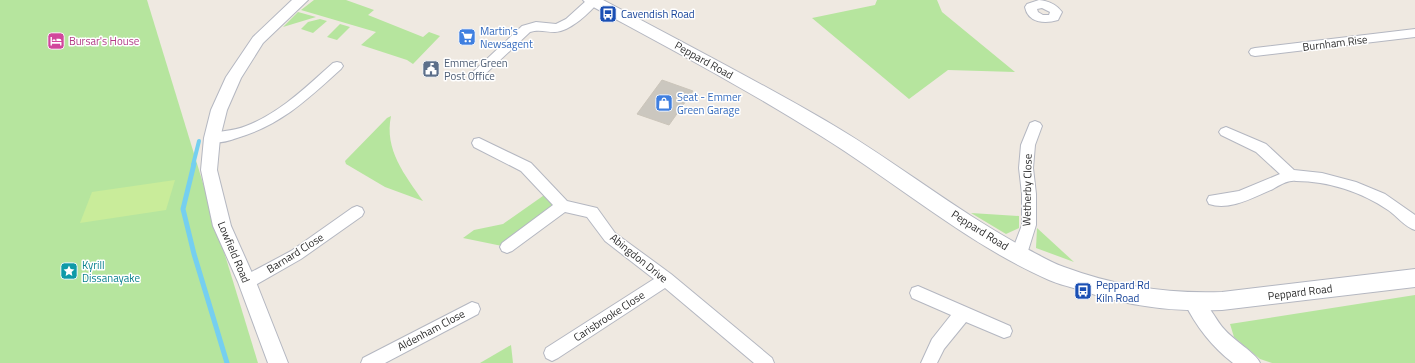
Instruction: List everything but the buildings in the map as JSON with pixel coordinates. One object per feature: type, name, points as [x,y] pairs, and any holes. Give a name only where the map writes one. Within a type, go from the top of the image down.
[{"type":"main road","name":"Peppard Road","points":[[592,0],[749,85],[828,131],[990,239],[1058,274],[1097,287],[1144,298],[1194,302],[1222,301],[1415,278]]},
{"type":"street","name":"Lowfield Road","points":[[278,363],[247,282],[222,226],[209,170],[212,138],[219,110],[234,76],[258,40],[301,0]]},
{"type":"street","points":[[478,74],[526,29],[536,26],[557,28],[570,22],[592,0]]},
{"type":"street","name":"Burnham Rise","points":[[1255,52],[1415,33]]},
{"type":"street","points":[[212,138],[231,136],[270,121],[301,98],[337,66]]},
{"type":"street","name":"Wetherby Close","points":[[1019,254],[1029,225],[1029,194],[1026,168],[1028,145],[1035,126]]},
{"type":"street","points":[[1226,132],[1261,148],[1291,175]]},
{"type":"street","points":[[479,143],[526,167],[563,206],[507,248]]},
{"type":"street","points":[[1214,200],[1223,201],[1250,192],[1291,175],[1319,177],[1344,182],[1381,198],[1415,224]]},
{"type":"street","name":"Abingdon Drive","points":[[563,206],[592,212],[610,237],[666,279],[766,363]]},
{"type":"street","name":"Barnard Close","points":[[247,282],[296,255],[338,218],[356,212]]},
{"type":"street","name":"Carisbrooke Close","points":[[552,353],[666,279]]},
{"type":"street","points":[[918,293],[1004,331]]},
{"type":"street","points":[[1194,302],[1209,326],[1238,356],[1250,363]]},
{"type":"street","name":"Aldenham Close","points":[[369,363],[472,308]]},
{"type":"street","points":[[929,363],[938,344],[963,313]]},
{"type":"green space","points":[[0,0],[147,0],[258,363],[0,363]]},
{"type":"green space","points":[[314,0],[346,0],[374,10],[368,15],[423,37],[429,32],[440,36],[413,64],[407,60],[361,45],[376,32],[301,10]]},
{"type":"green space","points":[[877,0],[937,0],[942,12],[1015,72],[948,70],[909,99],[812,18],[875,5]]},
{"type":"green space","points":[[298,12],[316,17],[283,27]]},
{"type":"green space","points":[[320,19],[327,21],[313,33],[301,29],[308,22]]},
{"type":"green space","points":[[340,24],[350,27],[337,40],[327,37]]},
{"type":"green space","points":[[391,116],[390,128],[393,151],[409,182],[423,201],[385,187],[346,164],[345,161],[387,118]]},
{"type":"green space","points":[[175,180],[166,210],[80,223],[92,192]]},
{"type":"green space","points":[[550,191],[563,206],[507,247],[463,238],[474,230],[503,224]]},
{"type":"green space","points":[[971,213],[1019,216],[1019,228],[1006,234]]},
{"type":"green space","points":[[1037,228],[1074,262],[1036,248]]},
{"type":"green space","points":[[1415,295],[1415,363],[1272,363],[1260,359],[1234,337],[1230,324]]},
{"type":"green space","points":[[511,345],[513,363],[480,363]]},
{"type":"waterway","points":[[193,165],[199,141]]},
{"type":"waterway","points":[[194,164],[183,209],[194,254],[227,363]]},
{"type":"place","name":"Cavendish Road","points":[[608,14]]},
{"type":"place","name":"Martin's Newsagent","points":[[467,37]]},
{"type":"place","name":"Bursar's House","points":[[56,41]]},
{"type":"place","name":"Emmer Green Post Office","points":[[431,69]]},
{"type":"place","name":"Seat - Emmer Green Garage","points":[[664,103]]},
{"type":"place","name":"Kyrill Dissanayake","points":[[69,271]]},
{"type":"place","name":"Peppard Rd Kiln Road","points":[[1083,291]]}]
